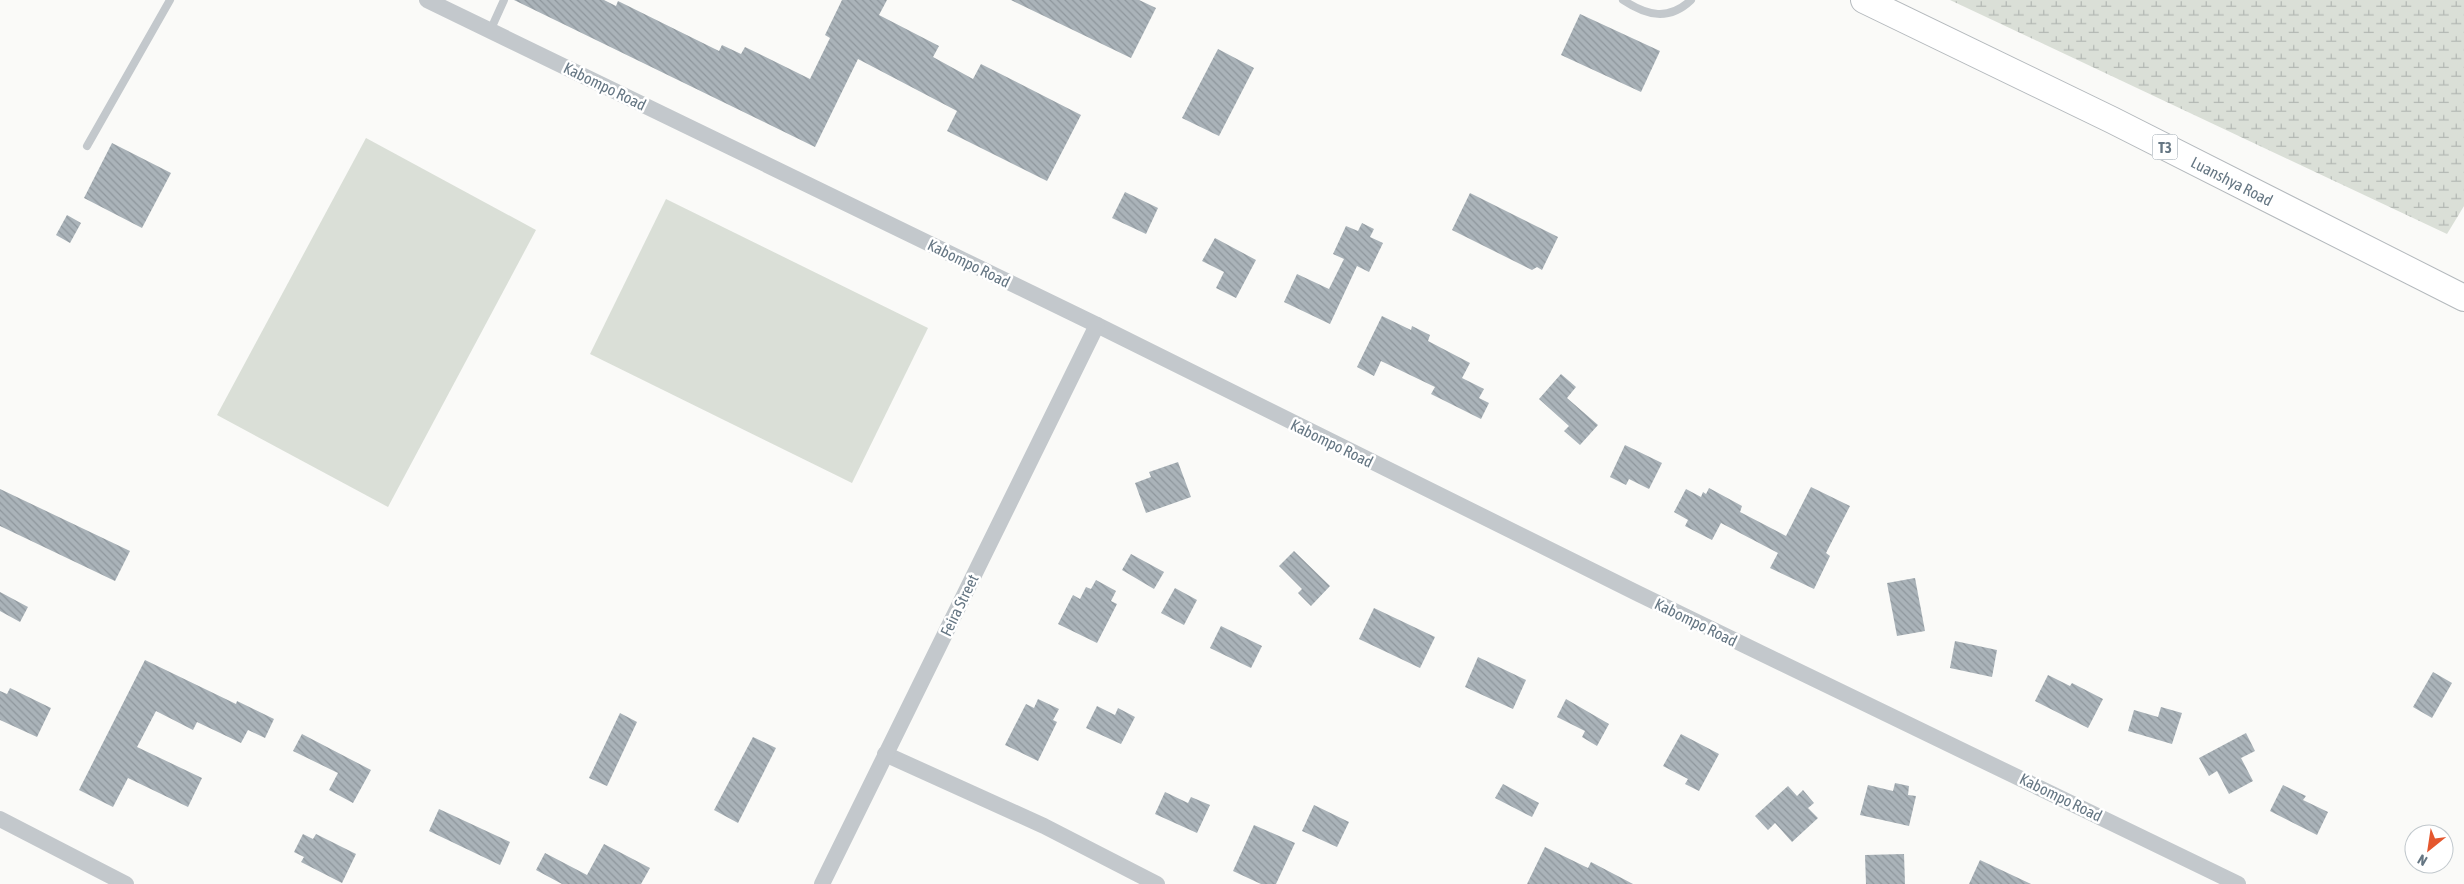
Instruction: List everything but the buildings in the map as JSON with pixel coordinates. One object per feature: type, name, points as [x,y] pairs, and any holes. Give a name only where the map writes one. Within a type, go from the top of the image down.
[{"type":"highway","name":"Luanshya Road","points":[[1864,0],[2112,120],[2464,298]]},
{"type":"street","name":"Kabompo Road","points":[[427,0],[1097,325],[1639,594],[2238,884]]},
{"type":"street","name":"Feira Street","points":[[822,884],[1097,325]]},
{"type":"street","points":[[885,754],[1044,826],[1157,884]]},
{"type":"street","points":[[0,819],[126,884]]},
{"type":"lane","points":[[87,146],[170,0]]},
{"type":"lane","points":[[490,31],[504,0]]},
{"type":"lane","points":[[1623,0],[1660,16],[1681,10],[1691,0]]},
{"type":"green space","points":[[1950,0],[2464,0],[2464,206],[2447,234]]},
{"type":"green space","points":[[366,138],[536,230],[388,507],[217,415]]},
{"type":"green space","points":[[666,199],[928,328],[852,483],[590,354]]}]
